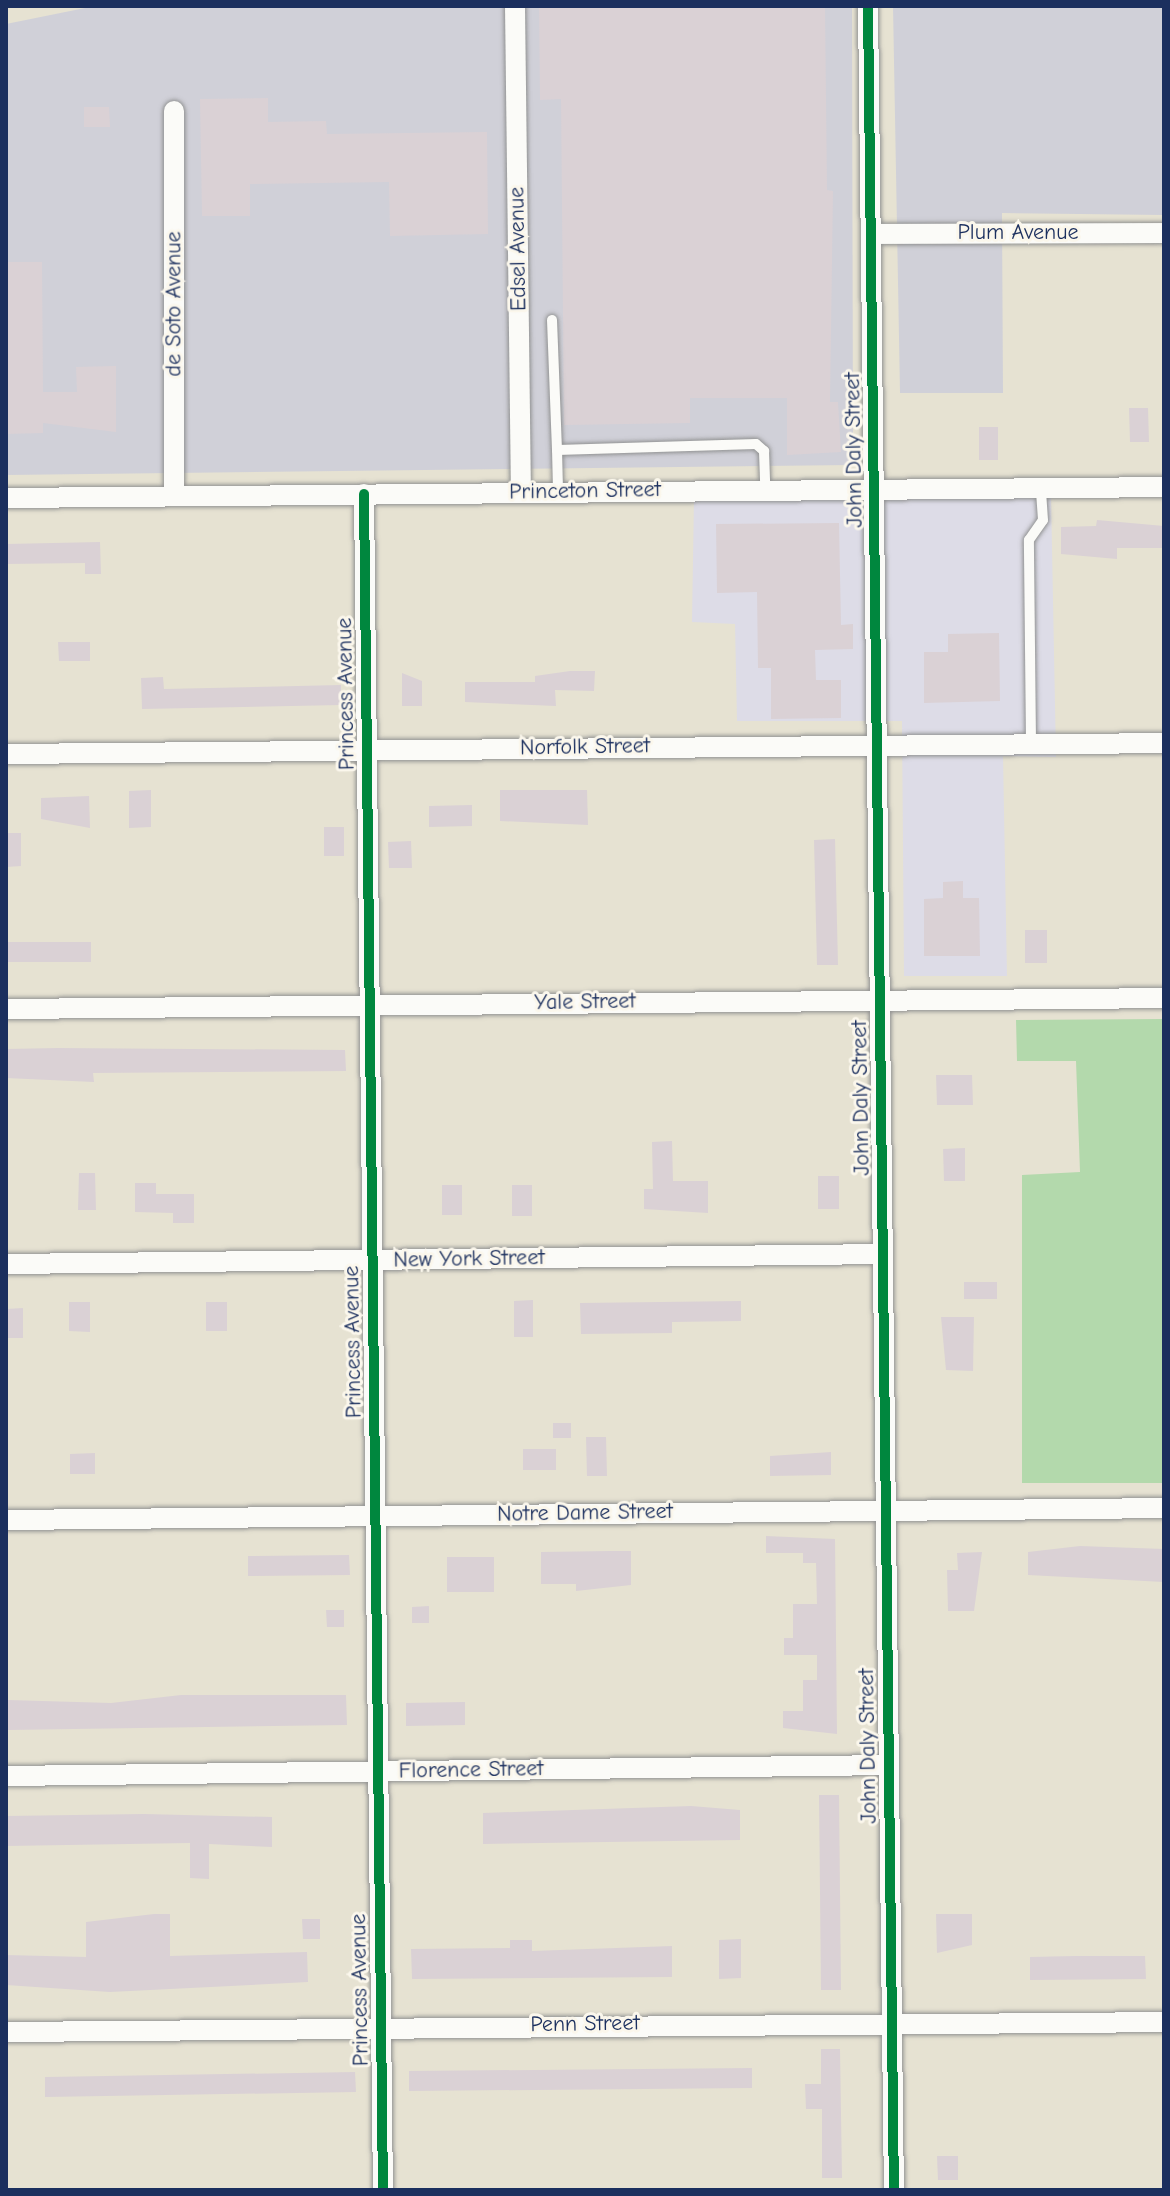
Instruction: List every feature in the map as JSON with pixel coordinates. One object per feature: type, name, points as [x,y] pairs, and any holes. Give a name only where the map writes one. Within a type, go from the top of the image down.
[{"type":"street","name":"Edsel Avenue","points":[[515,6],[521,492]]},
{"type":"street","name":"John Daly Street","points":[[868,6],[894,2190]]},
{"type":"street","name":"de Soto Avenue","points":[[174,111],[174,496]]},
{"type":"street","name":"Plum Avenue","points":[[871,234],[1164,233]]},
{"type":"street","name":"Princeton Street","points":[[6,498],[558,490],[1164,487]]},
{"type":"street","name":"Princess Avenue","points":[[364,494],[383,2190]]},
{"type":"street","name":"Norfolk Street","points":[[6,754],[1164,743]]},
{"type":"street","name":"Yale Street","points":[[6,1009],[1164,998]]},
{"type":"street","name":"New York Street","points":[[6,1264],[883,1254]]},
{"type":"street","name":"Notre Dame Street","points":[[6,1520],[1164,1508]]},
{"type":"street","name":"Florence Street","points":[[6,1776],[889,1765]]},
{"type":"street","name":"Penn Street","points":[[6,2032],[1164,2022]]},
{"type":"lane","points":[[552,320],[558,490]]},
{"type":"lane","points":[[557,450],[756,444],[764,451],[765,489]]},
{"type":"lane","points":[[1031,743],[1029,540],[1043,520],[1041,488]]},
{"type":"shaded area","points":[[95,6],[852,6],[853,465],[6,475],[6,24]]},
{"type":"shaded area","points":[[893,6],[1164,6],[1164,215],[1002,213],[1003,393],[900,393]]},
{"type":"shaded area","points":[[1051,496],[1056,757],[1003,756],[1007,976],[904,976],[902,721],[737,721],[735,624],[692,622],[694,497]]},
{"type":"green space","points":[[1164,1019],[1164,1483],[1022,1483],[1022,1175],[1080,1172],[1076,1061],[1017,1061],[1016,1020]]},
{"type":"building","points":[[539,6],[825,6],[827,190],[833,191],[830,402],[838,402],[841,452],[787,455],[787,398],[690,398],[690,423],[564,425],[561,99],[540,100]]},
{"type":"building","points":[[268,98],[268,122],[326,121],[327,134],[487,132],[488,234],[390,236],[389,182],[250,184],[250,216],[202,216],[200,99]]},
{"type":"building","points":[[84,107],[109,107],[110,127],[84,127]]},
{"type":"building","points":[[6,262],[42,262],[43,392],[77,392],[76,367],[116,366],[116,432],[43,423],[43,433],[6,434]]},
{"type":"building","points":[[1129,408],[1148,408],[1149,442],[1130,442]]},
{"type":"building","points":[[979,427],[998,427],[998,460],[979,460]]},
{"type":"building","points":[[1097,520],[1164,526],[1164,548],[1117,548],[1117,559],[1061,554],[1061,527],[1096,526]]},
{"type":"building","points":[[839,523],[841,625],[853,624],[853,649],[815,650],[816,680],[841,680],[841,718],[771,719],[771,668],[758,668],[757,592],[717,593],[716,524]]},
{"type":"building","points":[[100,542],[101,574],[85,574],[85,563],[6,564],[6,544]]},
{"type":"building","points":[[999,633],[1000,701],[924,703],[924,652],[948,652],[948,634]]},
{"type":"building","points":[[58,642],[90,642],[90,661],[59,661]]},
{"type":"building","points":[[595,671],[594,691],[555,690],[556,706],[465,702],[465,682],[535,682],[535,676]]},
{"type":"building","points":[[402,673],[422,681],[422,706],[402,706]]},
{"type":"building","points":[[163,677],[164,689],[341,685],[341,705],[142,709],[141,678]]},
{"type":"building","points":[[151,790],[151,827],[129,828],[129,791]]},
{"type":"building","points":[[500,790],[587,790],[588,825],[500,821]]},
{"type":"building","points":[[89,796],[90,828],[41,819],[41,798]]},
{"type":"building","points":[[472,805],[472,826],[429,827],[429,806]]},
{"type":"building","points":[[324,827],[344,827],[344,856],[324,856]]},
{"type":"building","points":[[6,833],[21,833],[21,866],[6,867]]},
{"type":"building","points":[[835,839],[838,965],[817,965],[814,840]]},
{"type":"building","points":[[411,841],[412,868],[389,868],[388,842]]},
{"type":"building","points":[[963,881],[963,898],[979,898],[980,956],[924,956],[924,899],[943,898],[943,882]]},
{"type":"building","points":[[1025,930],[1047,930],[1047,963],[1025,963]]},
{"type":"building","points":[[6,942],[91,942],[91,962],[6,962]]},
{"type":"building","points":[[6,1049],[345,1050],[346,1071],[93,1073],[94,1082],[6,1078]]},
{"type":"building","points":[[936,1075],[972,1075],[973,1105],[937,1105]]},
{"type":"building","points":[[672,1141],[673,1181],[708,1181],[708,1213],[644,1209],[644,1189],[653,1189],[652,1142]]},
{"type":"building","points":[[965,1148],[965,1181],[944,1181],[943,1149]]},
{"type":"building","points":[[79,1173],[95,1173],[96,1210],[78,1210]]},
{"type":"building","points":[[818,1176],[839,1176],[839,1209],[818,1209]]},
{"type":"building","points":[[135,1183],[156,1183],[156,1194],[194,1194],[194,1223],[173,1223],[173,1213],[135,1212]]},
{"type":"building","points":[[442,1185],[462,1185],[462,1215],[442,1215]]},
{"type":"building","points":[[512,1185],[532,1185],[532,1216],[512,1216]]},
{"type":"building","points":[[964,1282],[997,1282],[997,1299],[964,1299]]},
{"type":"building","points":[[533,1300],[533,1337],[514,1337],[514,1301]]},
{"type":"building","points":[[741,1301],[741,1321],[672,1322],[672,1333],[581,1334],[580,1303]]},
{"type":"building","points":[[69,1302],[90,1302],[90,1332],[69,1331]]},
{"type":"building","points":[[206,1302],[227,1302],[227,1331],[206,1331]]},
{"type":"building","points":[[23,1308],[23,1338],[6,1338],[6,1309]]},
{"type":"building","points":[[941,1317],[974,1317],[973,1371],[946,1370]]},
{"type":"building","points":[[553,1423],[571,1423],[571,1438],[553,1438]]},
{"type":"building","points":[[586,1437],[606,1437],[607,1476],[587,1476]]},
{"type":"building","points":[[523,1449],[556,1449],[556,1470],[523,1470]]},
{"type":"building","points":[[831,1452],[831,1475],[770,1476],[770,1456]]},
{"type":"building","points":[[95,1453],[95,1474],[70,1474],[70,1454]]},
{"type":"building","points":[[766,1536],[835,1539],[837,1734],[783,1728],[783,1711],[803,1711],[803,1680],[817,1680],[817,1655],[784,1655],[784,1638],[793,1638],[793,1604],[817,1604],[816,1563],[803,1563],[803,1553],[766,1553]]},
{"type":"building","points":[[1080,1546],[1164,1549],[1164,1582],[1028,1575],[1028,1552]]},
{"type":"building","points":[[631,1551],[631,1585],[576,1591],[576,1584],[541,1584],[541,1552]]},
{"type":"building","points":[[982,1552],[974,1611],[948,1611],[947,1570],[958,1570],[957,1553]]},
{"type":"building","points":[[349,1555],[350,1575],[248,1576],[248,1556]]},
{"type":"building","points":[[447,1557],[494,1557],[494,1592],[447,1592]]},
{"type":"building","points":[[429,1606],[429,1623],[412,1623],[412,1607]]},
{"type":"building","points":[[326,1610],[344,1610],[344,1627],[327,1627]]},
{"type":"building","points":[[181,1695],[346,1695],[347,1725],[8,1730],[8,1700],[111,1703]]},
{"type":"building","points":[[465,1702],[465,1725],[406,1726],[406,1703]]},
{"type":"building","points":[[819,1795],[839,1795],[841,1990],[821,1990]]},
{"type":"building","points":[[691,1806],[740,1810],[740,1840],[483,1844],[483,1813]]},
{"type":"building","points":[[144,1814],[272,1817],[272,1847],[209,1844],[209,1879],[190,1878],[190,1843],[6,1846],[6,1816]]},
{"type":"building","points":[[170,1914],[170,1956],[307,1952],[308,1982],[110,1992],[6,1985],[6,1955],[86,1957],[86,1922]]},
{"type":"building","points":[[936,1914],[972,1914],[972,1945],[937,1953]]},
{"type":"building","points":[[302,1919],[320,1919],[320,1939],[303,1939]]},
{"type":"building","points":[[741,1939],[741,1978],[719,1979],[719,1940]]},
{"type":"building","points":[[510,1940],[532,1940],[532,1951],[672,1946],[672,1977],[412,1979],[411,1949],[510,1948]]},
{"type":"building","points":[[1145,1956],[1146,1979],[1030,1980],[1030,1957]]},
{"type":"building","points":[[821,2049],[840,2049],[842,2178],[822,2178],[822,2109],[806,2109],[805,2084],[821,2084]]},
{"type":"building","points":[[752,2068],[752,2088],[409,2091],[409,2071]]},
{"type":"building","points":[[355,2072],[356,2092],[45,2097],[45,2077]]},
{"type":"building","points":[[937,2156],[958,2156],[958,2180],[938,2180]]},
{"type":"cycle path","points":[[868,6],[894,2190]]},
{"type":"cycle path","points":[[364,494],[383,2190]]}]
